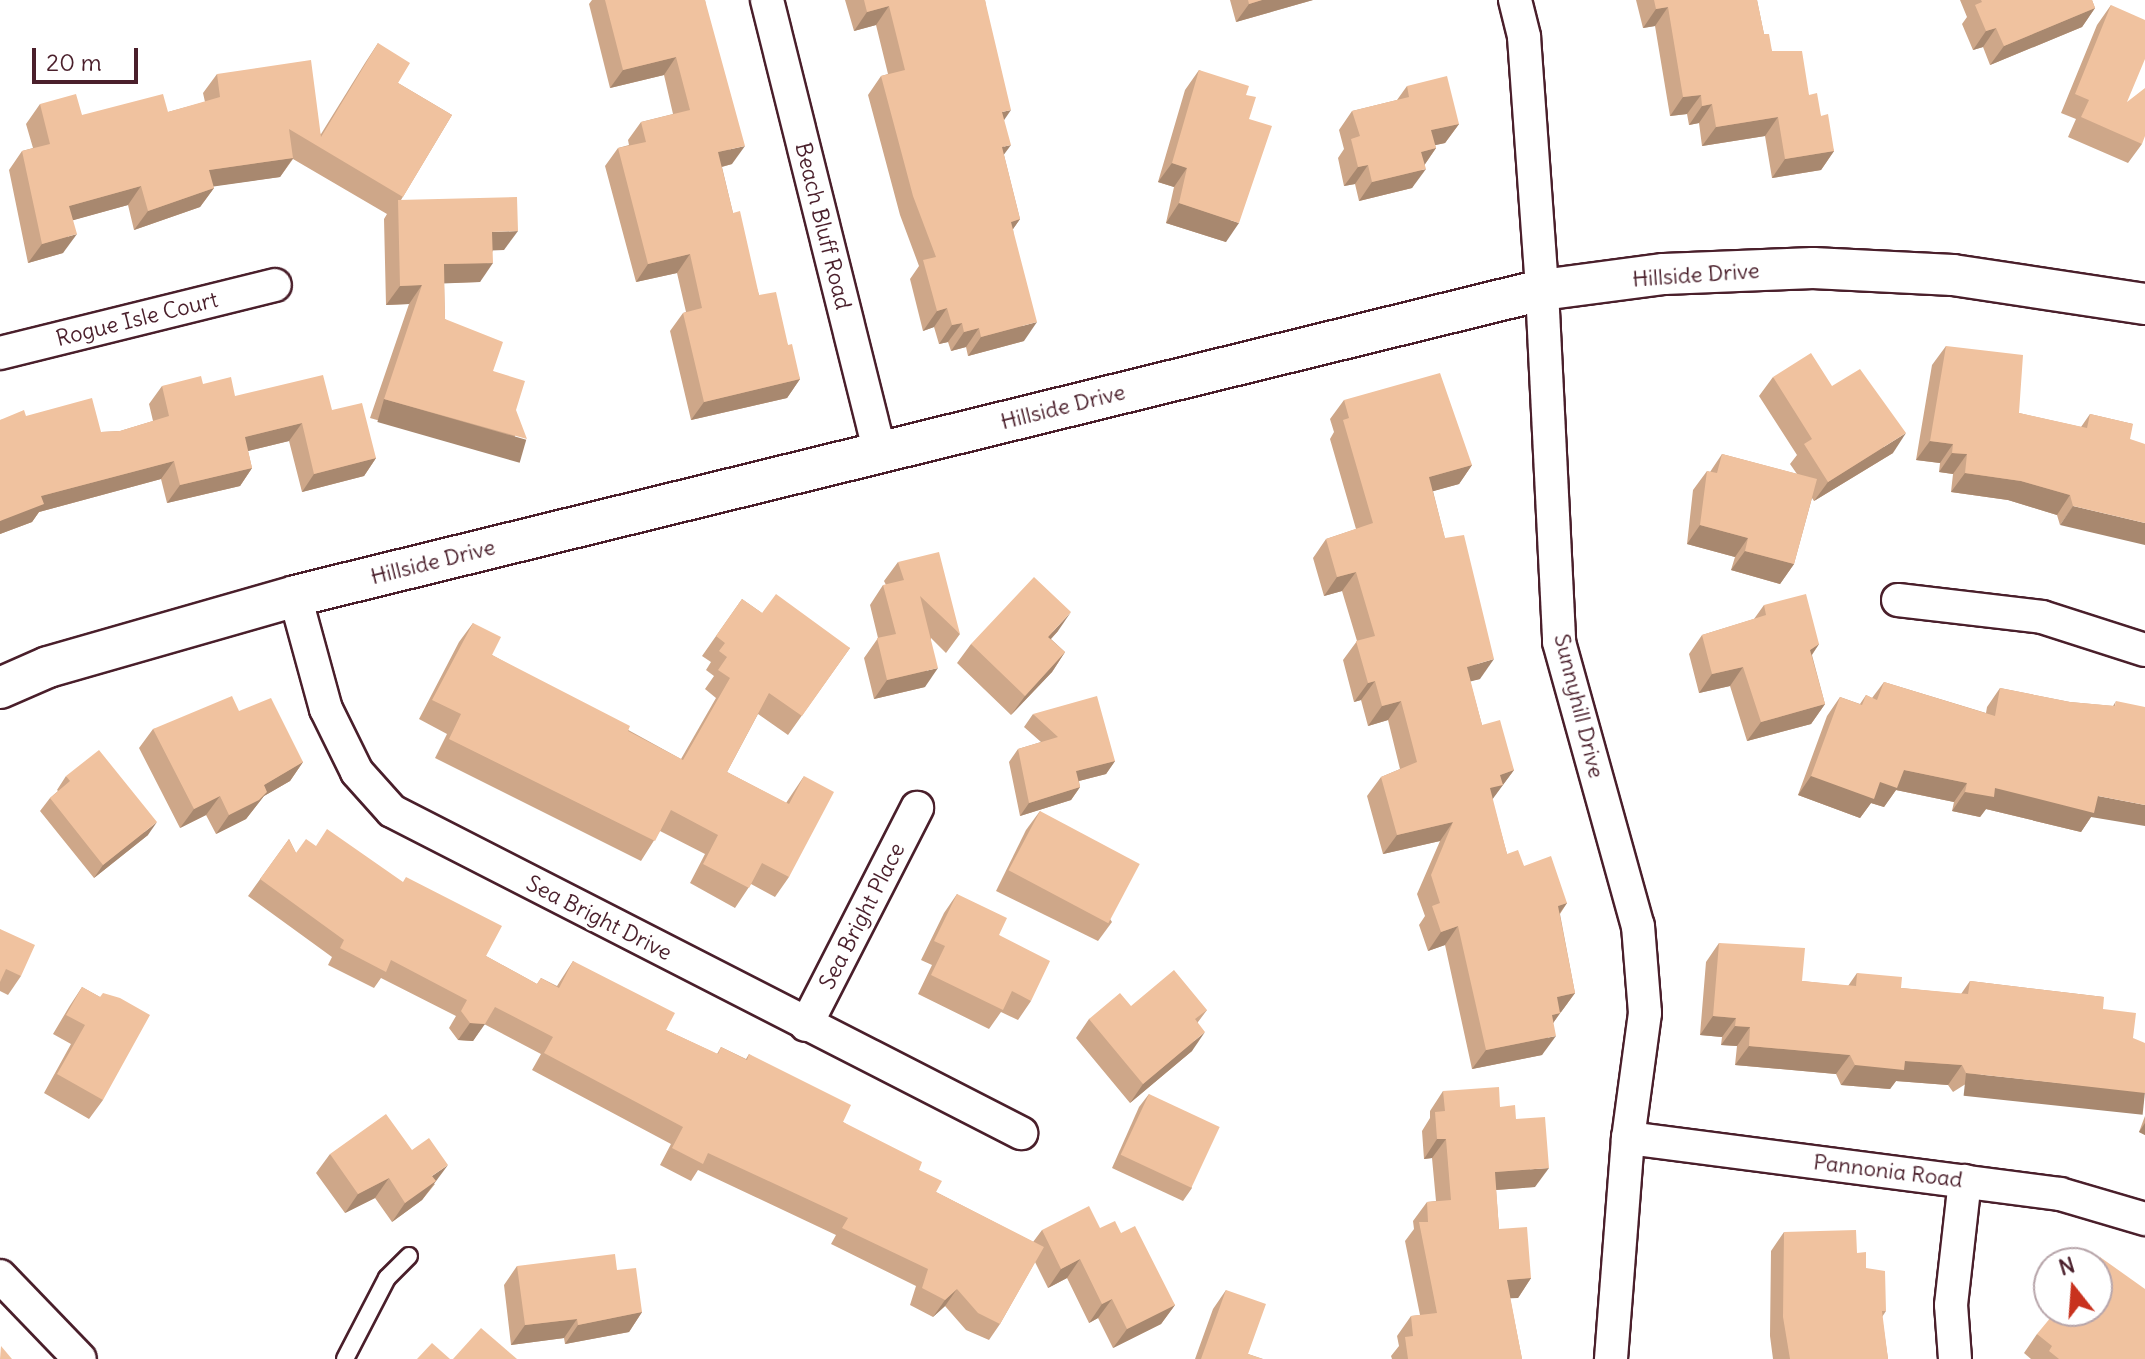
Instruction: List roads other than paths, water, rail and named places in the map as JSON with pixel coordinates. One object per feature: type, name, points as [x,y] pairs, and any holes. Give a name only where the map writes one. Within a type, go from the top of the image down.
[{"type":"street","name":"Beach Bluff Road","points":[[767,0],[880,452]]},
{"type":"street","name":"Sunnyhill Drive","points":[[1515,0],[1524,37],[1542,290],[1559,642],[1638,926],[1645,1013],[1628,1138],[1611,1359]]},
{"type":"street","name":"Hillside Drive","points":[[0,688],[48,667],[295,596],[1542,290],[1664,274],[1813,268],[1953,275],[2145,304]]},
{"type":"street","name":"Rogue Isle Court","points":[[0,353],[275,285]]},
{"type":"street","name":"Sea Bright Drive","points":[[295,596],[326,709],[357,772],[392,811],[1021,1133]]},
{"type":"street","points":[[1898,600],[2042,617],[2145,650]]},
{"type":"street","name":"Sea Bright Place","points":[[806,1025],[917,808]]},
{"type":"street","name":"Pannonia Road","points":[[1628,1138],[2060,1194],[2145,1219]]},
{"type":"street","points":[[1955,1359],[1951,1305],[1965,1181]]},
{"type":"street","points":[[0,1276],[80,1359]]},
{"type":"lane","points":[[345,1359],[387,1278],[409,1256]]}]
